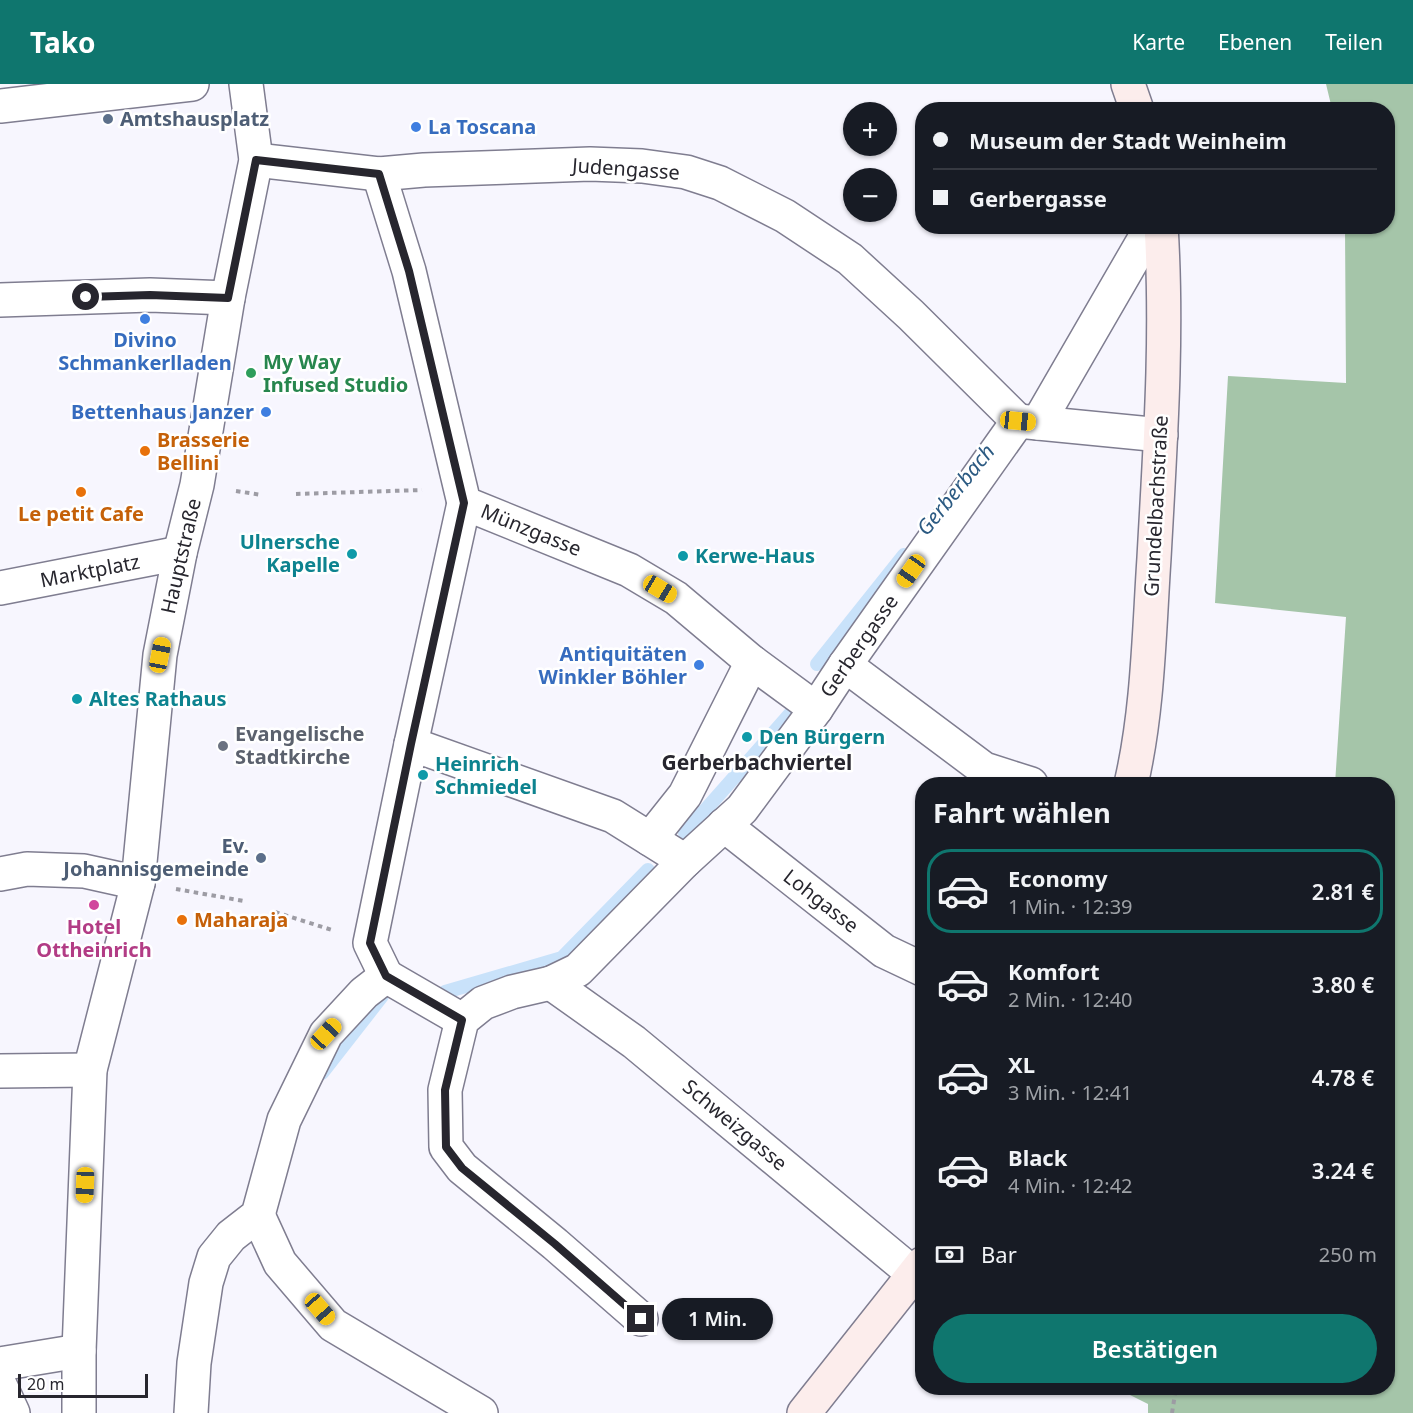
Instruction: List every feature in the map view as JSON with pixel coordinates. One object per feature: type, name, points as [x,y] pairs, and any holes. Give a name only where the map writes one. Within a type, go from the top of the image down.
[{"type":"main road","points":[[1128,84],[1134,102]]},
{"type":"main road","name":"Grundelbachstraße","points":[[1132,777],[1143,710],[1161,435],[1161,234]]},
{"type":"main road","points":[[804,1413],[915,1274]]},
{"type":"street","points":[[0,106],[192,84]]},
{"type":"street","name":"Hauptstraße","points":[[79,1413],[79,1351],[90,1070],[138,883],[160,655],[180,553],[197,485],[228,298],[256,160],[246,84]]},
{"type":"street","name":"Judengasse","points":[[256,160],[379,174],[424,170],[590,164],[642,166],[686,172],[720,183],[785,216],[850,259],[1028,422]]},
{"type":"street","name":"Münzgasse","points":[[379,174],[409,271],[464,503],[629,570],[676,598],[752,662],[816,709]]},
{"type":"street","name":"Gerbergasse","points":[[462,1020],[483,1003],[512,992],[551,983],[578,970],[685,861],[742,809],[816,709],[845,665],[1028,422],[1147,234]]},
{"type":"street","points":[[0,300],[150,295],[228,298]]},
{"type":"street","points":[[1028,422],[1161,435]]},
{"type":"street","points":[[464,503],[370,943],[386,976],[462,1020],[445,1090],[446,1147],[462,1168],[555,1244],[641,1319]]},
{"type":"street","name":"Marktplatz","points":[[0,588],[180,553]]},
{"type":"street","points":[[650,839],[685,795],[752,662]]},
{"type":"street","points":[[845,665],[984,769],[1009,777]]},
{"type":"street","points":[[411,744],[614,816],[685,861]]},
{"type":"street","name":"Lohgasse","points":[[724,825],[884,951],[915,966]]},
{"type":"street","points":[[0,874],[27,869],[84,871],[138,883]]},
{"type":"street","points":[[191,1413],[194,1363],[206,1283],[214,1257],[231,1236],[258,1215],[284,1120],[326,1034],[364,993],[386,976]]},
{"type":"street","name":"Schweizgasse","points":[[551,983],[634,1042],[915,1266]]},
{"type":"street","points":[[0,1071],[90,1070]]},
{"type":"street","points":[[258,1215],[280,1263],[333,1325],[481,1413]]},
{"type":"street","points":[[0,1364],[79,1351]]},
{"type":"street","points":[[0,1385],[14,1413]]},
{"type":"path","points":[[296,494],[424,490]]},
{"type":"path","points":[[247,493],[261,495]]},
{"type":"path","points":[[138,883],[244,901]]},
{"type":"path","points":[[275,912],[370,943]]},
{"type":"path","points":[[1172,1413],[1175,1395]]},
{"type":"green space","points":[[1326,84],[1413,84],[1413,1413],[1148,1413],[1148,1404],[1130,1395],[1395,1395],[1395,777],[1335,777],[1346,617],[1215,603],[1228,376],[1346,383],[1345,234],[1395,234],[1395,102],[1330,102]]},
{"type":"waterway","name":"Gerberbach","points":[[817,664],[904,555]]},
{"type":"waterway","name":"Gerberbach","points":[[685,833],[791,713]]},
{"type":"waterway","name":"Gerberbach","points":[[445,992],[562,958],[648,870]]},
{"type":"waterway","name":"Gerberbach","points":[[322,1073],[382,996]]},
{"type":"place","name":"Amtshausplatz","points":[[108,119]]},
{"type":"place","name":"La Toscana","points":[[416,127]]},
{"type":"place","name":"Divino Schmankerlladen","points":[[145,319]]},
{"type":"place","name":"My Way Infused Studio","points":[[251,373]]},
{"type":"place","name":"Bettenhaus Janzer","points":[[266,412]]},
{"type":"place","name":"Brasserie Bellini","points":[[145,451]]},
{"type":"place","name":"Le petit Cafe","points":[[81,492]]},
{"type":"place","name":"Ulnersche Kapelle","points":[[352,554]]},
{"type":"place","name":"Kerwe-Haus","points":[[683,556]]},
{"type":"place","name":"Antiquitäten Winkler Böhler","points":[[699,665]]},
{"type":"place","name":"Altes Rathaus","points":[[77,699]]},
{"type":"place","name":"Den Bürgern","points":[[747,737]]},
{"type":"place","name":"Evangelische Stadtkirche","points":[[223,746]]},
{"type":"place","name":"Heinrich Schmiedel","points":[[423,775]]},
{"type":"place","name":"Ev. Johannisgemeinde","points":[[261,858]]},
{"type":"place","name":"Hotel Ottheinrich","points":[[94,905]]},
{"type":"place","name":"Maharaja","points":[[182,920]]},
{"type":"district","name":"Gerberbachviertel","points":[[757,763]]},
{"type":"route","points":[[86,297],[150,295],[228,298],[256,160],[379,174],[409,271],[464,503],[370,943],[386,976],[462,1020],[445,1090],[446,1147],[462,1168],[555,1244],[641,1319]]}]
